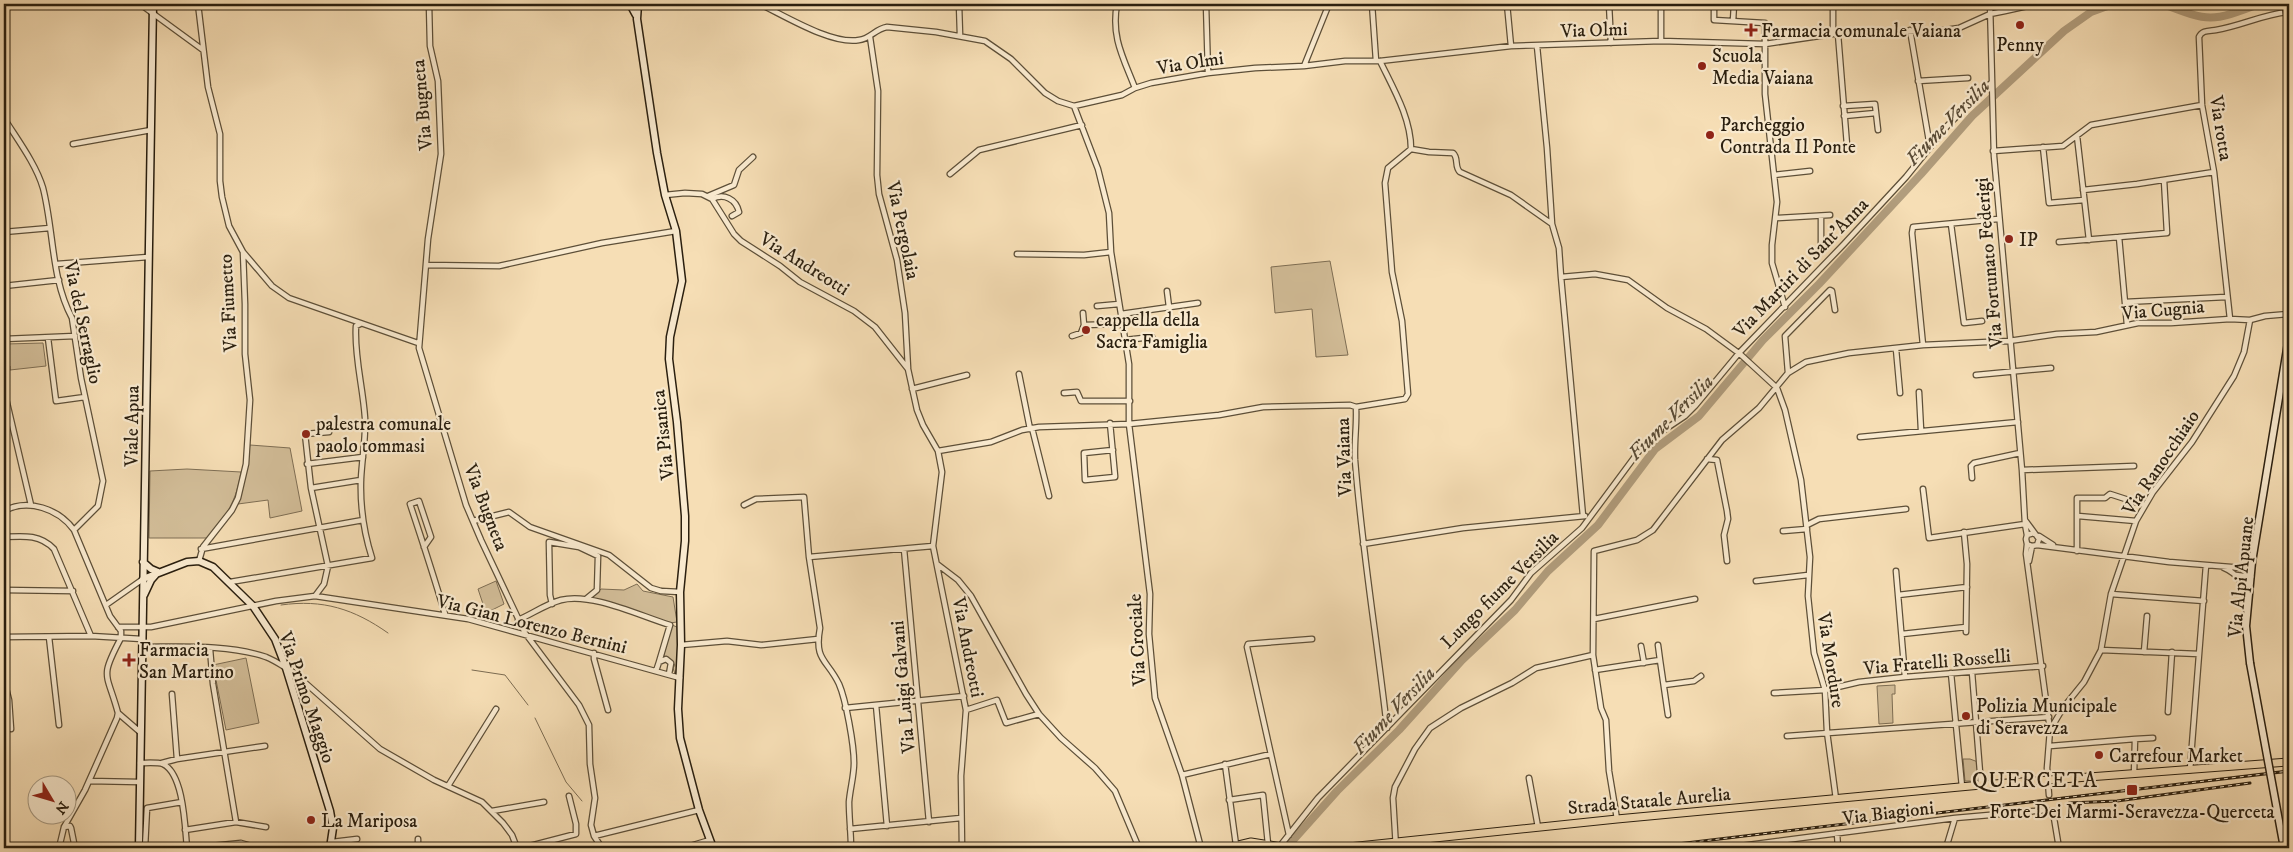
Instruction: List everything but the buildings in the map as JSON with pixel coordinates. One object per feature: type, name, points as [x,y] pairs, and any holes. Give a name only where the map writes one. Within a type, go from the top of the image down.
[{"type":"main road","name":"Strada Statale Aurelia","points":[[1338,848],[1396,845],[1617,818],[1981,785],[2289,762]]},
{"type":"main road","points":[[1226,848],[1251,842],[1284,847]]},
{"type":"street","points":[[140,4],[203,50]]},
{"type":"street","name":"Viale Apua","points":[[141,847],[139,763],[153,4]]},
{"type":"street","name":"Via Fiumetto","points":[[198,4],[208,87],[220,134],[222,197],[229,226],[242,252],[245,354],[250,400],[246,464],[235,506],[201,549],[198,561]]},
{"type":"street","name":"Via Bugneta","points":[[429,4],[430,46],[438,81],[441,154],[426,265],[418,344],[464,498],[473,521],[525,633],[580,705],[589,725],[590,764],[595,798],[591,825],[594,836]]},
{"type":"street","name":"Via Pisanica","points":[[630,4],[637,19]]},
{"type":"street","name":"Via Pisanica","points":[[638,4],[637,19],[665,195],[676,231],[682,281],[670,337],[668,360],[677,422],[685,516],[685,541],[680,592],[681,645],[678,709],[680,738],[699,810],[713,848]]},
{"type":"street","points":[[760,4],[838,39],[856,41],[887,27],[904,27],[960,35],[985,41],[1011,59],[1045,93],[1058,101],[1074,106]]},
{"type":"street","points":[[959,4],[960,35]]},
{"type":"street","points":[[1117,4],[1114,30],[1117,43],[1135,88]]},
{"type":"street","points":[[1206,4],[1208,73]]},
{"type":"street","points":[[1304,66],[1329,4]]},
{"type":"street","points":[[1372,4],[1378,61],[1403,112],[1408,128],[1411,149],[1453,153],[1456,158],[1457,169],[1460,172],[1510,195],[1552,224]]},
{"type":"street","points":[[1507,4],[1511,46]]},
{"type":"street","points":[[1609,4],[1611,43]]},
{"type":"street","points":[[1661,41],[1662,4]]},
{"type":"street","points":[[1714,4],[1714,20],[1765,22],[1765,94],[1774,175],[1776,218],[1772,245],[1772,263],[1784,307]]},
{"type":"street","points":[[1733,21],[1734,4]]},
{"type":"street","points":[[1833,4],[1847,145]]},
{"type":"street","name":"Via Fortunato Federigi","points":[[1990,4],[1993,152],[2018,422],[2025,522],[2028,535]]},
{"type":"street","name":"Via Olmi","points":[[1074,106],[1122,95],[1135,88],[1208,73],[1337,62],[1378,61],[1511,46],[1661,41],[1765,44],[1835,34],[1955,29],[1990,14],[2032,5],[2074,4]]},
{"type":"street","points":[[2286,4],[2289,29]]},
{"type":"street","name":"Via rotta","points":[[2230,319],[2226,297],[2214,172],[2202,105],[2200,71],[2201,34],[2231,28],[2258,18],[2289,12]]},
{"type":"street","points":[[1910,30],[1930,147]]},
{"type":"street","name":"Via Pergolaia","points":[[870,36],[878,91],[877,175],[879,194],[897,260],[907,329],[908,369]]},
{"type":"street","points":[[1537,46],[1552,224],[1559,248],[1584,516]]},
{"type":"street","points":[[1918,81],[1968,78]]},
{"type":"street","name":"Via Martiri di Sant'Anna","points":[[1561,277],[1594,274],[1628,280],[1667,308],[1694,320],[1739,354],[1878,208],[1948,125],[1991,86]]},
{"type":"street","points":[[1843,106],[1875,104],[1878,130]]},
{"type":"street","points":[[1993,152],[2063,146],[2091,124],[2202,105]]},
{"type":"street","name":"Via Crociale","points":[[1074,106],[1104,190],[1111,252],[1129,364],[1129,424],[1150,594],[1149,634],[1155,698],[1182,775],[1201,848]]},
{"type":"street","points":[[1844,116],[1876,113]]},
{"type":"street","name":"Via del Serraglio","points":[[4,118],[40,180],[57,264],[58,280],[64,303],[72,318],[84,397],[101,465],[103,488],[97,509],[74,530]]},
{"type":"street","points":[[950,174],[979,150],[1082,125]]},
{"type":"street","points":[[73,144],[151,130]]},
{"type":"street","points":[[2077,136],[2089,240]]},
{"type":"street","points":[[2043,147],[2049,203],[2084,200]]},
{"type":"street","name":"Via Vaiana","points":[[1387,728],[1363,544],[1356,461],[1356,407],[1398,401],[1405,399],[1408,394],[1402,321],[1392,272],[1385,183],[1388,168],[1411,149]]},
{"type":"street","points":[[710,197],[734,185],[739,170],[753,157]]},
{"type":"street","points":[[1774,175],[1810,171]]},
{"type":"street","points":[[2083,190],[2214,172]]},
{"type":"street","points":[[2059,242],[2168,233],[2164,180]]},
{"type":"street","points":[[665,195],[685,193],[710,197],[726,196],[739,209],[739,212],[732,216]]},
{"type":"street","name":"Via Andreotti","points":[[710,197],[734,234],[741,241],[780,266],[800,282],[824,293],[867,320],[875,327],[908,369],[923,425],[938,450],[942,472],[933,546],[966,710],[961,818],[962,848]]},
{"type":"street","points":[[1776,218],[1830,215]]},
{"type":"street","points":[[1821,217],[1821,246]]},
{"type":"street","points":[[1924,345],[1912,233],[1913,227],[1998,219]]},
{"type":"street","points":[[1952,224],[1964,323],[1982,321]]},
{"type":"street","points":[[4,232],[50,228]]},
{"type":"street","points":[[426,265],[499,266],[602,243],[676,231]]},
{"type":"street","points":[[2119,237],[2127,325]]},
{"type":"street","points":[[242,252],[272,286],[283,294],[318,310],[377,328],[418,344]]},
{"type":"street","points":[[1017,254],[1084,255],[1111,252]]},
{"type":"street","points":[[57,264],[148,257]]},
{"type":"street","points":[[4,286],[58,280]]},
{"type":"street","points":[[1788,373],[1785,336],[1830,290],[1832,291],[1835,310]]},
{"type":"street","points":[[1167,291],[1169,307]]},
{"type":"street","points":[[2124,302],[2226,297]]},
{"type":"street","points":[[1121,314],[1198,303]]},
{"type":"street","points":[[1097,306],[1119,304]]},
{"type":"street","points":[[1072,336],[1081,333],[1084,325],[1083,312]]},
{"type":"street","name":"Via Cugnia","points":[[2009,341],[2057,334],[2096,332],[2127,325],[2230,319],[2250,320],[2265,316],[2289,314]]},
{"type":"street","name":"Via Ranocchiaio","points":[[2050,730],[2063,708],[2084,682],[2101,650],[2111,594],[2136,521],[2144,505],[2192,442],[2226,390],[2244,352],[2250,320]]},
{"type":"street","points":[[230,582],[372,558],[363,520],[361,480],[365,418],[356,328],[357,324],[360,324]]},
{"type":"street","points":[[1084,325],[1122,324]]},
{"type":"street","points":[[4,339],[75,336]]},
{"type":"street","points":[[1125,340],[1152,337]]},
{"type":"street","name":"Via Alpi Apuane","points":[[2284,848],[2250,663],[2246,626],[2252,562],[2289,337]]},
{"type":"street","points":[[48,338],[56,401],[84,397]]},
{"type":"street","points":[[1617,818],[1609,771],[1606,720],[1601,708],[1593,655],[1594,551],[1637,540],[1653,530],[1722,440],[1759,408],[1788,373],[1806,362],[1821,358],[1924,345],[2009,341]]},
{"type":"street","points":[[1896,349],[1900,393]]},
{"type":"street","name":"Via Mordure","points":[[1739,354],[1777,388],[1785,410],[1801,480],[1810,556],[1808,575],[1814,652],[1825,690],[1827,732],[1836,799]]},
{"type":"street","name":"Lungo fiume Versilia","points":[[1284,847],[1289,834],[1318,798],[1387,728],[1452,657],[1511,600],[1531,573],[1590,519],[1639,451],[1652,438],[1695,406],[1739,354]]},
{"type":"street","points":[[1976,376],[2051,368]]},
{"type":"street","points":[[1019,374],[1031,428],[1050,496]]},
{"type":"street","points":[[912,389],[967,376]]},
{"type":"street","points":[[4,390],[31,505]]},
{"type":"street","points":[[1064,393],[1077,392],[1081,401],[1130,401]]},
{"type":"street","points":[[1919,392],[1921,430]]},
{"type":"street","points":[[938,450],[991,442],[1031,428],[1110,423],[1129,424],[1220,415],[1263,407],[1350,405],[1356,407]]},
{"type":"street","points":[[1860,437],[2018,422]]},
{"type":"street","points":[[1110,423],[1113,450],[1115,478],[1086,480],[1084,454],[1113,450]]},
{"type":"street","points":[[315,596],[324,584],[328,566],[311,488],[305,434],[329,432]]},
{"type":"street","points":[[1972,478],[1971,466],[1974,463],[2020,453]]},
{"type":"street","points":[[307,464],[363,457]]},
{"type":"street","points":[[1707,459],[1717,460],[1721,472],[1728,519],[1724,535],[1727,561]]},
{"type":"street","points":[[2022,470],[2134,466]]},
{"type":"street","points":[[311,488],[361,480]]},
{"type":"street","points":[[1924,489],[1929,538],[2025,522],[2036,535],[2059,547]]},
{"type":"street","points":[[2077,550],[2078,516],[2076,498],[2105,498],[2110,494],[2144,505]]},
{"type":"street","points":[[744,505],[756,499],[804,497],[809,557],[820,628],[818,639],[822,660],[839,684],[854,763],[850,801],[851,848]]},
{"type":"street","points":[[424,547],[430,542],[431,537],[419,501],[410,504],[445,614]]},
{"type":"street","points":[[4,511],[15,506],[31,505],[62,516],[74,530],[106,604],[118,626],[121,638],[106,671],[107,682],[118,713],[140,732]]},
{"type":"street","points":[[1783,531],[1807,527],[1819,519],[1906,509]]},
{"type":"street","points":[[473,521],[509,512],[530,527],[609,555],[651,588],[661,591],[680,592]]},
{"type":"street","points":[[1363,544],[1477,526],[1584,516],[1590,519]]},
{"type":"street","points":[[2078,516],[2136,521]]},
{"type":"street","points":[[201,549],[363,520]]},
{"type":"street","points":[[1902,634],[1966,630],[1967,587],[1964,532]]},
{"type":"street","points":[[2032,545],[2028,535],[2036,535]]},
{"type":"street","points":[[2036,535],[2028,565],[2049,717],[2050,746],[2047,780],[2049,795]]},
{"type":"street","points":[[4,537],[37,537],[47,541],[54,549],[91,636]]},
{"type":"street","points":[[552,604],[550,595],[549,542],[579,547],[598,556],[597,590],[586,599]]},
{"type":"street","points":[[2032,545],[2206,566],[2241,568],[2252,562]]},
{"type":"street","points":[[809,557],[933,546]]},
{"type":"street","name":"Via Luigi Galvani","points":[[904,549],[929,822]]},
{"type":"street","points":[[106,604],[143,579],[187,562],[198,561]]},
{"type":"street","name":"Via Primo Maggio","points":[[198,561],[213,567],[230,582],[253,606],[274,639],[286,668],[330,811],[333,828],[331,845],[357,839]]},
{"type":"street","points":[[143,562],[151,570],[158,572]]},
{"type":"street","points":[[937,564],[958,580],[971,596],[1039,714],[1061,738],[1095,768],[1115,791],[1139,848]]},
{"type":"street","points":[[2190,770],[2206,566]]},
{"type":"street","points":[[2218,566],[2236,575],[2251,577]]},
{"type":"street","points":[[2241,568],[2251,577]]},
{"type":"street","points":[[1896,571],[1906,677]]},
{"type":"street","points":[[142,598],[151,580],[158,572]]},
{"type":"street","points":[[1756,581],[1808,575]]},
{"type":"street","points":[[2236,575],[2244,586],[2248,605]]},
{"type":"street","points":[[1898,595],[1967,587]]},
{"type":"street","points":[[4,590],[73,591]]},
{"type":"street","points":[[2111,594],[2204,601]]},
{"type":"street","name":"Via Gian Lorenzo Bernini","points":[[118,626],[142,628],[276,601],[315,596],[445,614],[525,633],[680,678]]},
{"type":"street","points":[[518,620],[561,600],[586,599],[670,625],[656,671]]},
{"type":"street","points":[[1594,619],[1695,599]]},
{"type":"street","points":[[2144,652],[2146,616]]},
{"type":"street","points":[[4,638],[91,636],[142,639]]},
{"type":"street","points":[[49,637],[59,725]]},
{"type":"street","points":[[681,645],[727,641],[762,645],[818,639]]},
{"type":"street","points":[[1289,834],[1247,647],[1248,644],[1312,639]]},
{"type":"street","points":[[1658,645],[1668,716]]},
{"type":"street","points":[[1641,646],[1644,663]]},
{"type":"street","points":[[142,647],[210,649],[258,655],[286,668],[293,672],[380,749],[448,786],[471,796],[492,811],[512,835],[517,848]]},
{"type":"street","points":[[210,649],[213,684],[236,822]]},
{"type":"street","points":[[2101,650],[2199,654]]},
{"type":"street","points":[[2168,712],[2172,652]]},
{"type":"street","points":[[594,653],[608,710]]},
{"type":"street","points":[[1396,845],[1393,798],[1395,787],[1415,749],[1430,728],[1461,708],[1512,683],[1536,668],[1593,655]]},
{"type":"street","points":[[659,662],[666,659],[670,661],[672,666],[668,674]]},
{"type":"street","points":[[1595,670],[1660,660]]},
{"type":"street","name":"Via Fratelli Rosselli","points":[[1774,693],[1825,690],[1859,682],[1906,677],[2043,666]]},
{"type":"street","points":[[1972,672],[1981,785]]},
{"type":"street","points":[[1951,674],[1962,787]]},
{"type":"street","points":[[1664,685],[1694,681],[1701,676]]},
{"type":"street","points":[[4,680],[9,700],[11,729]]},
{"type":"street","points":[[172,694],[177,759]]},
{"type":"street","points":[[845,708],[964,696]]},
{"type":"street","name":"Via Andreotti","points":[[966,710],[997,700],[1006,723],[1039,714]]},
{"type":"street","points":[[876,705],[887,826]]},
{"type":"street","points":[[448,786],[496,709]]},
{"type":"street","points":[[59,848],[64,827],[88,781],[118,713]]},
{"type":"street","points":[[1787,736],[2049,717]]},
{"type":"street","points":[[2050,746],[2153,738]]},
{"type":"street","points":[[2134,774],[2135,739]]},
{"type":"street","points":[[139,763],[162,764],[177,759],[265,746]]},
{"type":"street","points":[[1182,775],[1271,754]]},
{"type":"street","points":[[162,764],[170,770],[176,780],[182,802],[189,848],[240,843],[258,848]]},
{"type":"street","points":[[1225,764],[1236,845]]},
{"type":"street","points":[[1529,778],[1538,827]]},
{"type":"street","points":[[88,781],[139,782]]},
{"type":"street","points":[[1229,800],[1263,795],[1268,844]]},
{"type":"street","points":[[522,848],[576,834],[576,824],[569,796]]},
{"type":"street","points":[[114,848],[141,847],[147,808],[182,802]]},
{"type":"street","points":[[492,811],[544,802]]},
{"type":"street","points":[[602,848],[594,836],[699,810]]},
{"type":"street","name":"Via Biagioni","points":[[1725,848],[1955,818],[2047,810],[2053,815],[2059,848]]},
{"type":"street","points":[[850,829],[961,818]]},
{"type":"street","points":[[1946,848],[1955,818]]},
{"type":"street","points":[[185,830],[236,822],[266,828]]},
{"type":"street","points":[[64,827],[70,826],[72,828],[74,848]]},
{"type":"street","points":[[1837,833],[1838,848]]},
{"type":"street","points":[[418,839],[418,848]]},
{"type":"street","points":[[683,848],[710,840]]},
{"type":"street","points":[[825,848],[832,848]]},
{"type":"shaded area","points":[[1330,261],[1348,355],[1316,357],[1312,309],[1275,313],[1271,267]]},
{"type":"shaded area","points":[[43,343],[46,366],[10,370],[10,366],[6,366],[6,344]]},
{"type":"shaded area","points":[[250,445],[290,448],[302,511],[270,518],[268,500],[238,504]]},
{"type":"shaded area","points":[[187,469],[241,472],[230,508],[208,538],[149,538],[150,471]]},
{"type":"shaded area","points":[[496,581],[504,604],[486,613],[478,589]]},
{"type":"shaded area","points":[[637,584],[643,591],[673,597],[677,622],[670,623],[591,599],[601,589],[624,590]]},
{"type":"shaded area","points":[[672,625],[677,627],[678,663],[675,674],[673,668],[675,665],[670,659],[663,658]]},
{"type":"shaded area","points":[[246,658],[259,723],[226,730],[213,665]]},
{"type":"shaded area","points":[[1895,685],[1895,694],[1892,694],[1893,723],[1879,724],[1877,686]]},
{"type":"shaded area","points":[[1963,759],[1978,762],[1978,781],[1965,781]]},
{"type":"waterway","name":"Fiume Versilia","points":[[1286,848],[1337,791],[1399,730],[1462,660],[1515,610],[1548,571],[1598,525],[1655,449],[1699,416],[1763,340],[1819,284],[1972,116],[2064,31],[2091,12],[2113,4]]},
{"type":"waterway","name":"Fiume Versilia","points":[[2163,4],[2201,17],[2211,18],[2220,17],[2259,4]]},
{"type":"waterway","points":[[281,605],[311,603],[338,608],[363,618],[388,633]]},
{"type":"waterway","points":[[472,670],[505,675],[528,705]]},
{"type":"waterway","points":[[535,718],[566,782],[582,801]]},
{"type":"railway","points":[[1644,848],[2289,771]]},
{"type":"railway","points":[[2069,803],[2117,801],[2250,783]]},
{"type":"place","name":"Penny","points":[[2020,25]]},
{"type":"place","name":"Farmacia comunale Vaiana","points":[[1751,30]]},
{"type":"place","name":"Scuola Media Vaiana","points":[[1702,66]]},
{"type":"place","name":"Parcheggio Contrada Il Ponte","points":[[1710,135]]},
{"type":"place","name":"IP","points":[[2009,239]]},
{"type":"place","name":"cappella della Sacra Famiglia","points":[[1086,330]]},
{"type":"place","name":"palestra comunale paolo tommasi","points":[[306,434]]},
{"type":"place","name":"Farmacia San Martino","points":[[129,660]]},
{"type":"place","name":"Polizia Municipale di Seravezza","points":[[1966,716]]},
{"type":"place","name":"Carrefour Market","points":[[2099,755]]},
{"type":"place","name":"Forte Dei Marmi-Seravezza-Querceta","points":[[2132,790]]},
{"type":"place","name":"La Mariposa","points":[[311,820]]},
{"type":"district","name":"QUERCETA","points":[[2035,780]]}]
